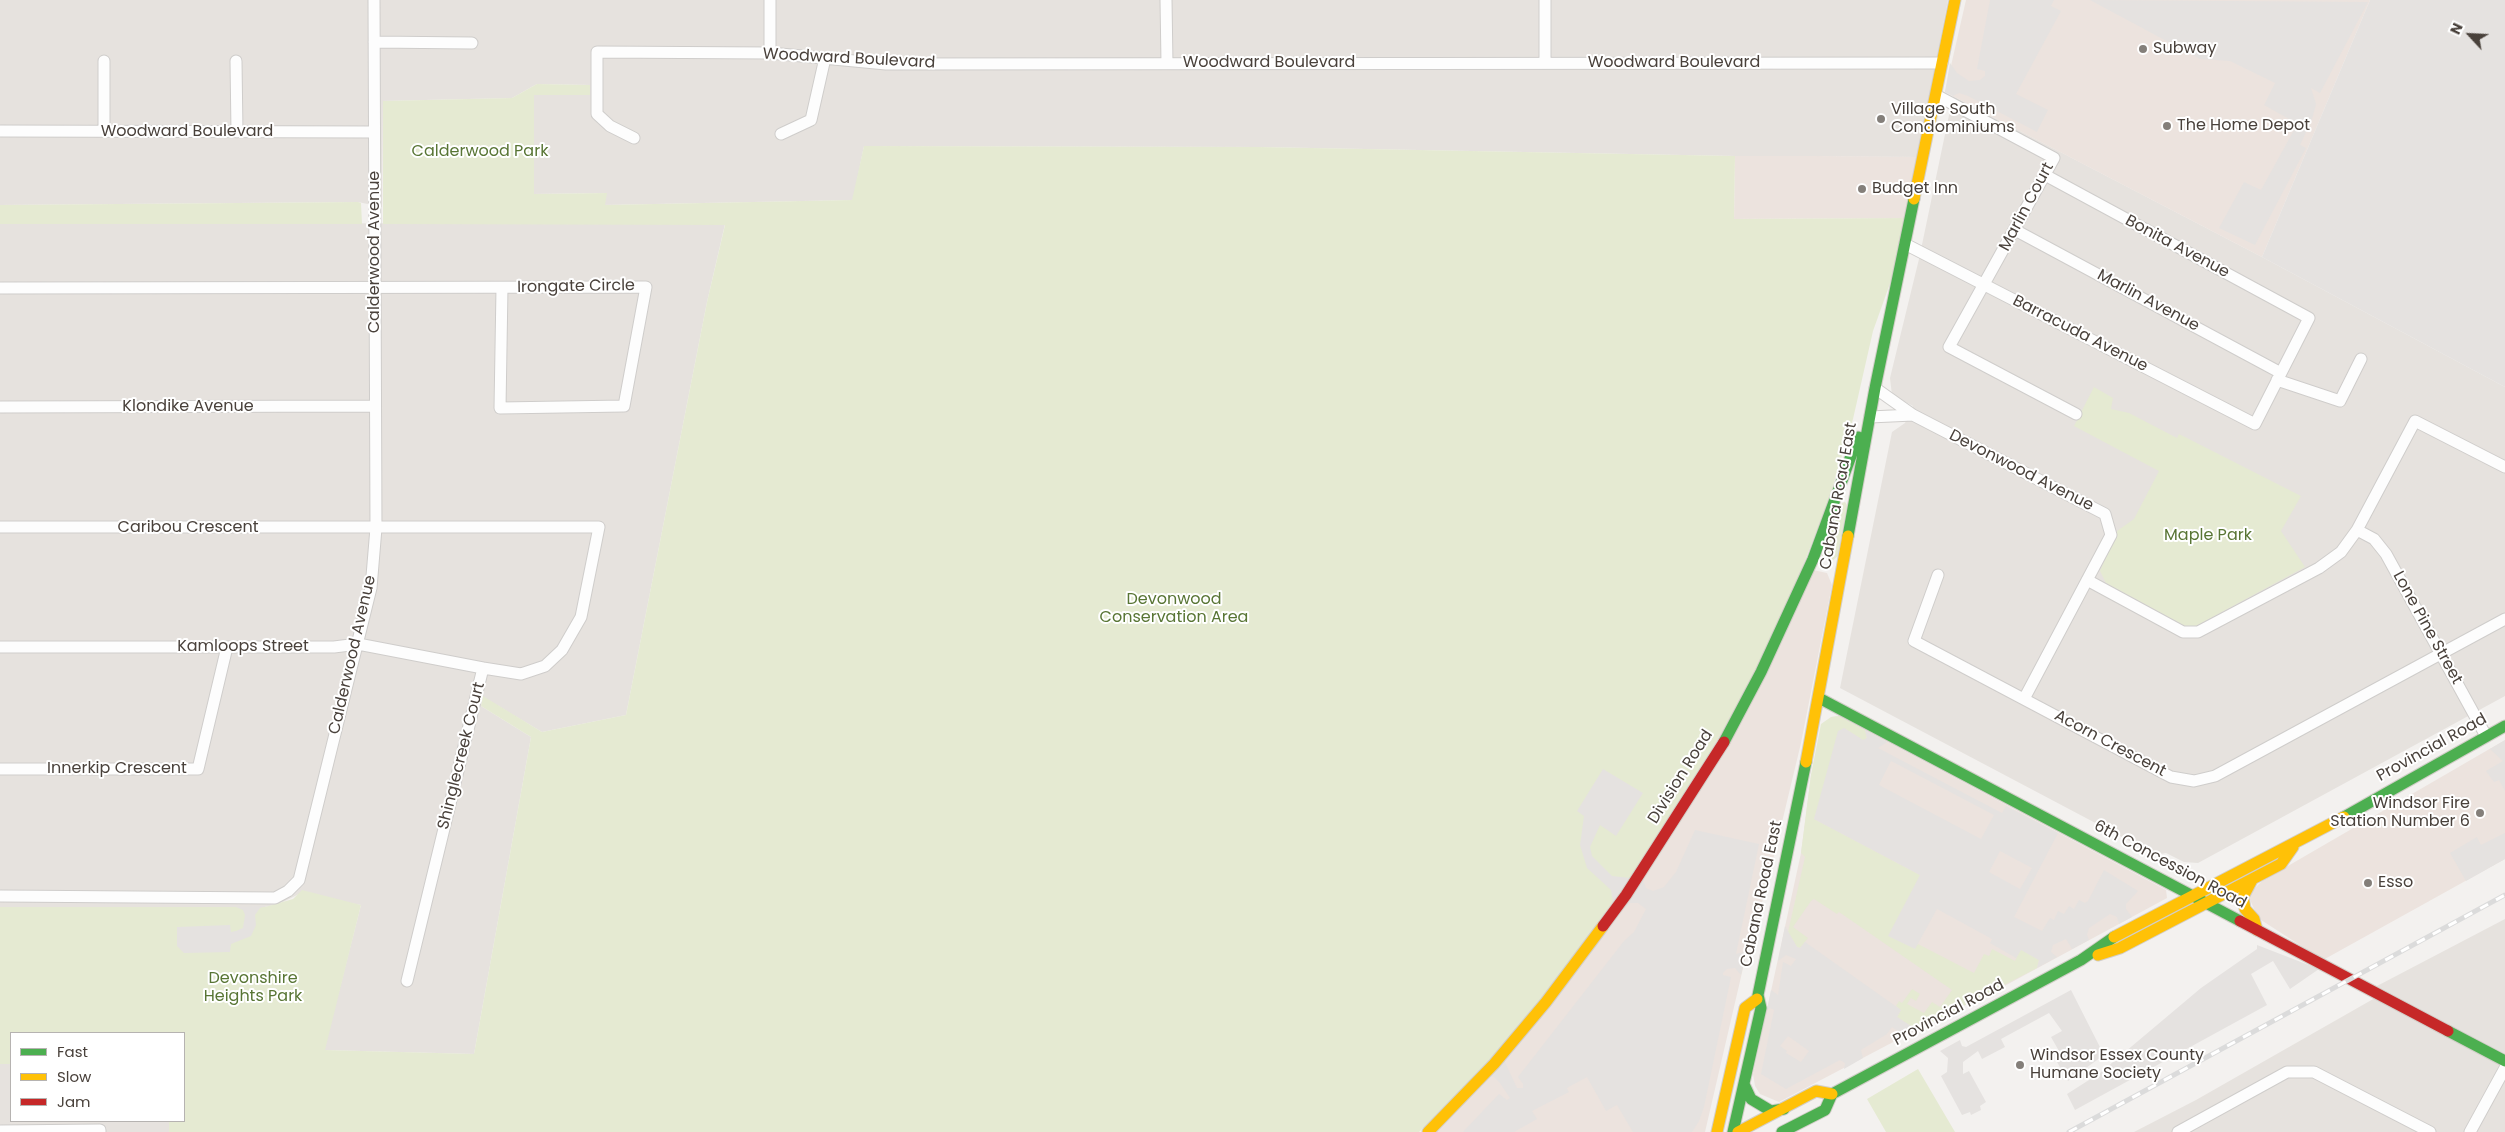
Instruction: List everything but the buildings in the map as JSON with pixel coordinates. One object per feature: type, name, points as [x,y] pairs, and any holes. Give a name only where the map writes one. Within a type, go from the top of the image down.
[{"type":"main road","name":"Cabana Road East","points":[[1733,1132],[1761,1008],[1757,999],[1819,698],[1875,388],[1955,0]]},
{"type":"main road","name":"Division Road","points":[[1428,1132],[1494,1064],[1546,1002],[1626,895],[1720,749],[1760,672],[1813,559],[1875,388]]},
{"type":"main road","name":"6th Concession Road","points":[[1819,698],[2505,1061]]},
{"type":"main road","name":"Provincial Road","points":[[1738,1132],[1816,1092],[1832,1094],[2081,960],[2114,937],[2192,895],[2297,843],[2505,726]]},
{"type":"main road","name":"Provincial Road","points":[[2081,960],[2120,948],[2252,880],[2281,864],[2297,843]]},
{"type":"main road","points":[[2252,880],[2243,897],[2245,909],[2254,919],[2257,930]]},
{"type":"main road","name":"Cabana Road East","points":[[1717,1132],[1745,1008],[1757,999]]},
{"type":"main road","points":[[1744,1084],[1751,1099],[1771,1111],[1784,1109]]},
{"type":"main road","name":"Provincial Road","points":[[1782,1132],[1825,1110],[1832,1094]]},
{"type":"street","name":"Calderwood Avenue","points":[[0,896],[275,898],[288,891],[300,880],[371,588],[376,528],[374,0]]},
{"type":"street","points":[[770,0],[770,53]]},
{"type":"street","points":[[1166,0],[1167,63]]},
{"type":"street","points":[[1545,0],[1545,63]]},
{"type":"street","points":[[374,42],[472,43]]},
{"type":"street","name":"Woodward Boulevard","points":[[634,138],[610,126],[597,114],[596,52],[770,53],[886,64],[1942,63]]},
{"type":"street","points":[[781,134],[811,120],[825,58]]},
{"type":"street","points":[[104,61],[104,131]]},
{"type":"street","points":[[236,61],[237,132]]},
{"type":"street","name":"Marlin Court","points":[[1936,95],[2054,158],[1948,347],[2076,414]]},
{"type":"street","name":"Woodward Boulevard","points":[[0,131],[374,132]]},
{"type":"street","name":"Bonita Avenue","points":[[2045,176],[2309,318],[2279,377]]},
{"type":"street","name":"Marlin Avenue","points":[[2015,230],[2279,377],[2340,401],[2361,359]]},
{"type":"street","name":"Barracuda Avenue","points":[[1905,244],[2255,424],[2279,377]]},
{"type":"street","points":[[0,288],[375,287]]},
{"type":"street","name":"Irongate Circle","points":[[375,287],[646,287],[624,406],[500,408],[502,288]]},
{"type":"street","name":"Devonwood Avenue","points":[[1875,388],[1913,415],[2105,514],[2111,535],[2024,699]]},
{"type":"street","name":"Klondike Avenue","points":[[0,407],[375,406]]},
{"type":"street","name":"Devonwood Avenue","points":[[1870,417],[1913,415]]},
{"type":"street","points":[[2087,580],[2184,632],[2198,632],[2319,568],[2341,552],[2356,530],[2415,421],[2505,468]]},
{"type":"street","name":"Caribou Crescent","points":[[0,527],[376,528]]},
{"type":"street","name":"Shinglecreek Court","points":[[376,528],[599,527],[581,616],[562,650],[545,666],[521,674],[484,668],[407,980]]},
{"type":"street","name":"Lone Pine Street","points":[[2356,530],[2374,540],[2386,554],[2486,736]]},
{"type":"street","name":"Acorn Crescent","points":[[1938,574],[1914,641],[2171,777],[2194,781],[2215,776],[2505,620]]},
{"type":"street","name":"Kamloops Street","points":[[0,647],[334,647],[358,644],[484,668]]},
{"type":"street","name":"Innerkip Crescent","points":[[0,769],[198,769],[227,647]]},
{"type":"street","points":[[2470,1132],[2505,1068]]},
{"type":"street","points":[[2178,1132],[2287,1072],[2314,1072],[2430,1132]]},
{"type":"street","points":[[0,1131],[100,1130],[100,1132]]},
{"type":"shaded area","points":[[0,0],[1948,0],[1917,157],[1735,156],[1259,147],[864,146],[853,200],[604,205],[606,193],[534,194],[534,95],[590,95],[590,85],[537,84],[512,98],[383,101],[382,207],[358,202],[0,205]]},
{"type":"shaded area","points":[[1966,0],[2370,0],[2262,257],[1945,92]]},
{"type":"shaded area","points":[[1990,0],[2054,0],[2051,6],[2061,11],[2016,94],[2048,110],[2037,132],[1968,96],[1959,93],[1953,96],[1945,92],[1950,63],[1957,73],[1969,81],[1980,80],[1985,76],[1985,71],[1977,69]]},
{"type":"shaded area","points":[[2090,0],[2368,2],[2320,93],[2311,88],[2316,104],[2312,119],[2300,145],[2306,148],[2255,245],[2219,228],[2244,182],[2261,190],[2294,130],[2296,123],[2264,105],[2275,83],[2230,61],[2200,59]]},
{"type":"shaded area","points":[[2370,0],[2505,0],[2505,387],[2262,257]]},
{"type":"shaded area","points":[[1953,96],[2262,257],[2505,387],[2505,696],[2198,863],[2184,862],[2166,853],[2156,855],[1840,688],[1892,432],[1905,423],[1913,406],[1892,395],[1890,378],[1919,259]]},
{"type":"shaded area","points":[[1735,156],[1917,157],[1906,218],[1734,219]]},
{"type":"shaded area","points":[[0,224],[725,224],[707,302],[626,715],[542,732],[483,697],[481,706],[531,737],[474,1054],[324,1050],[361,905],[299,894],[279,904],[265,907],[0,907]]},
{"type":"shaded area","points":[[1813,570],[1827,573],[1832,585],[1801,743],[1765,893],[1747,951],[1705,1132],[1432,1132]]},
{"type":"shaded area","points":[[1839,716],[2166,890],[2167,898],[1986,996],[1958,1008],[1779,1102],[1760,1094],[1755,1086],[1753,1074],[1801,853],[1811,775],[1831,717]]},
{"type":"shaded area","points":[[1844,728],[1863,740],[1867,738],[1865,730],[1887,742],[1878,748],[2002,813],[2006,806],[2058,833],[2014,917],[2042,931],[2050,918],[2054,920],[2058,911],[2064,914],[2069,906],[2074,909],[2079,900],[2085,903],[2088,901],[2104,870],[2138,891],[2126,904],[2126,909],[2132,917],[2119,924],[2117,917],[2110,914],[2089,928],[2087,935],[2089,940],[2072,949],[2066,939],[2053,945],[2051,952],[2057,957],[2037,968],[2039,960],[2021,950],[2016,958],[1990,943],[1992,939],[1937,909],[1915,949],[1888,936],[1920,875],[1814,819],[1838,731]],"holes":[[[1891,761],[1994,815],[1981,839],[1879,785]],[[2000,851],[2032,868],[2020,889],[1989,872]]]},
{"type":"shaded area","points":[[2505,740],[2505,859],[2323,960],[2258,918],[2248,895],[2262,881]]},
{"type":"shaded area","points":[[2505,740],[2505,791],[2499,780],[2494,782],[2486,771],[2503,761],[2490,749]]},
{"type":"shaded area","points":[[1603,769],[1643,793],[1616,836],[1600,825],[1590,847],[1592,856],[1612,876],[1630,878],[1613,903],[1611,890],[1587,868],[1580,845],[1584,816],[1577,811]]},
{"type":"shaded area","points":[[1695,830],[1759,844],[1736,954],[1747,951],[1741,975],[1735,968],[1727,969],[1723,973],[1723,975],[1731,977],[1704,1107],[1699,1121],[1692,1132],[1633,1132],[1617,1105],[1606,1111],[1587,1077],[1567,1088],[1569,1092],[1532,1111],[1537,1119],[1514,1132],[1463,1132],[1499,1094],[1507,1100],[1510,1098],[1494,1077],[1488,1076],[1503,1058],[1517,1088],[1523,1088],[1523,1084],[1518,1077],[1624,941],[1634,932],[1646,909],[1638,903],[1630,903],[1616,916],[1642,878],[1646,888],[1653,891],[1664,887],[1676,872]]},
{"type":"shaded area","points":[[2505,833],[2505,859],[2466,881],[2450,853],[2477,837],[2481,845]]},
{"type":"shaded area","points":[[266,906],[260,908],[255,915],[256,925],[251,936],[231,944],[230,952],[184,953],[177,946],[177,927],[230,925],[231,932],[236,931],[243,928],[245,915],[243,910],[236,907]]},
{"type":"shaded area","points":[[2505,919],[2505,1054],[2377,986]]},
{"type":"shaded area","points":[[1785,926],[1797,947],[1800,948],[1805,942],[1901,1010],[1897,1017],[1917,1030],[1902,1037],[1901,1033],[1892,1027],[1887,1034],[1861,1050],[1863,1058],[1844,1069],[1845,1063],[1840,1060],[1786,1089],[1761,1074],[1774,1010],[1770,1008],[1767,1010],[1771,990],[1778,995],[1783,962],[1791,966],[1796,959],[1786,955],[1778,961]],"holes":[[[1788,1036],[1809,1051],[1801,1062],[1786,1053],[1787,1051],[1780,1046]]]},
{"type":"shaded area","points":[[2257,945],[2319,969],[2290,989],[2273,961],[2251,974],[2267,1005],[2075,1110],[2067,1094],[2100,1073],[2201,988],[2257,949]]},
{"type":"shaded area","points":[[2071,990],[2104,1055],[2068,1081],[2057,1062],[2063,1058],[2051,1037],[2062,1031],[2049,1013],[2001,1039],[2005,1047],[1982,1059],[1978,1051],[1963,1062],[1963,1074],[1969,1071],[1986,1102],[1980,1106],[1981,1110],[1971,1115],[1970,1112],[1962,1115],[1941,1076],[1947,1072],[1948,1058],[1940,1051],[1960,1040],[1962,1046],[1966,1047]]},
{"type":"shaded area","points":[[2375,998],[2505,1067],[2505,1132],[2134,1132],[2196,1100]]},
{"type":"shaded area","points":[[0,1064],[10,1064],[10,1122],[169,1122],[169,1132],[0,1132]]},
{"type":"green space","name":"Devonwood Conservation Area","points":[[537,84],[590,85],[590,95],[534,95],[534,194],[607,193],[605,205],[852,200],[864,146],[1259,147],[1735,156],[1734,219],[1906,218],[1893,275],[1873,331],[1853,419],[1828,502],[1793,591],[1753,676],[1694,781],[1630,878],[1544,996],[1478,1073],[1419,1132],[169,1132],[169,1122],[185,1122],[185,1032],[10,1032],[10,1064],[0,1064],[0,907],[265,907],[293,899],[302,890],[361,905],[325,1050],[474,1054],[531,737],[481,706],[483,696],[542,732],[626,715],[707,302],[725,225],[383,224],[383,101],[512,98]]},
{"type":"green space","points":[[361,203],[362,224],[0,224],[0,205]]},
{"type":"green space","name":"Maple Park","points":[[2094,387],[2113,398],[2111,409],[2129,413],[2177,438],[2179,434],[2301,496],[2281,531],[2305,567],[2196,626],[2185,626],[2106,583],[2100,571],[2117,531],[2134,519],[2159,471],[2074,426]]},
{"type":"green space","points":[[1845,502],[1847,505],[1838,556],[1832,561],[1822,556],[1842,503]]},
{"type":"green space","points":[[1839,716],[1865,730],[1867,739],[1863,740],[1844,728],[1814,819],[1920,875],[1914,949],[1918,944],[1974,973],[1984,954],[1989,956],[1992,949],[2015,961],[2021,949],[2039,960],[2037,968],[1917,1030],[1897,1017],[1901,1010],[1896,1006],[1899,1001],[1902,1003],[1912,989],[1920,994],[1916,1001],[1911,998],[1907,1004],[1924,1013],[1932,1002],[1940,1007],[1952,990],[1839,912],[1837,914],[1814,899],[1793,927],[1808,938],[1800,948],[1797,947],[1788,932],[1805,857],[1801,853],[1811,775],[1821,724],[1831,717]]},
{"type":"green space","points":[[1918,1069],[1955,1132],[1886,1132],[1867,1099]]},
{"type":"railway","points":[[2069,1132],[2505,895]]},
{"type":"traffic: fast","points":[[1848,536],[1875,388],[1914,199]]},
{"type":"traffic: fast","points":[[1724,742],[1761,672],[1813,559],[1858,437]]},
{"type":"traffic: fast","points":[[1819,698],[2240,921]]},
{"type":"traffic: fast","points":[[2344,817],[2505,726]]},
{"type":"traffic: fast","points":[[1733,1132],[1761,1008],[1758,995],[1806,762]]},
{"type":"traffic: fast","points":[[1782,1132],[1825,1110],[1832,1094],[2081,960],[2114,937]]},
{"type":"traffic: fast","points":[[2448,1031],[2505,1061]]},
{"type":"traffic: fast","points":[[1744,1084],[1751,1099],[1771,1111],[1784,1109]]},
{"type":"traffic: slow","points":[[1914,199],[1955,0]]},
{"type":"traffic: slow","points":[[1806,762],[1848,536]]},
{"type":"traffic: slow","points":[[2114,937],[2344,817]]},
{"type":"traffic: slow","points":[[2098,955],[2120,948],[2281,864],[2293,847]]},
{"type":"traffic: slow","points":[[2252,880],[2243,897],[2245,909],[2254,919],[2257,930]]},
{"type":"traffic: slow","points":[[1428,1132],[1494,1064],[1546,1002],[1603,926]]},
{"type":"traffic: slow","points":[[1717,1132],[1745,1008],[1757,999]]},
{"type":"traffic: slow","points":[[1738,1132],[1816,1091],[1832,1094]]},
{"type":"traffic: jam","points":[[1603,926],[1626,895],[1724,742]]},
{"type":"traffic: jam","points":[[2240,921],[2448,1031]]},
{"type":"place","name":"Subway","points":[[2143,49]]},
{"type":"place","name":"Village South Condominiums","points":[[1881,119]]},
{"type":"place","name":"The Home Depot","points":[[2167,126]]},
{"type":"place","name":"Budget Inn","points":[[1862,189]]},
{"type":"place","name":"Windsor Fire Station Number 6","points":[[2480,813]]},
{"type":"place","name":"Esso","points":[[2368,883]]},
{"type":"place","name":"Windsor Essex County Humane Society","points":[[2020,1065]]},
{"type":"park label","name":"Calderwood Park","points":[[480,152]]},
{"type":"park label","name":"Devonshire Heights Park","points":[[253,988]]}]
